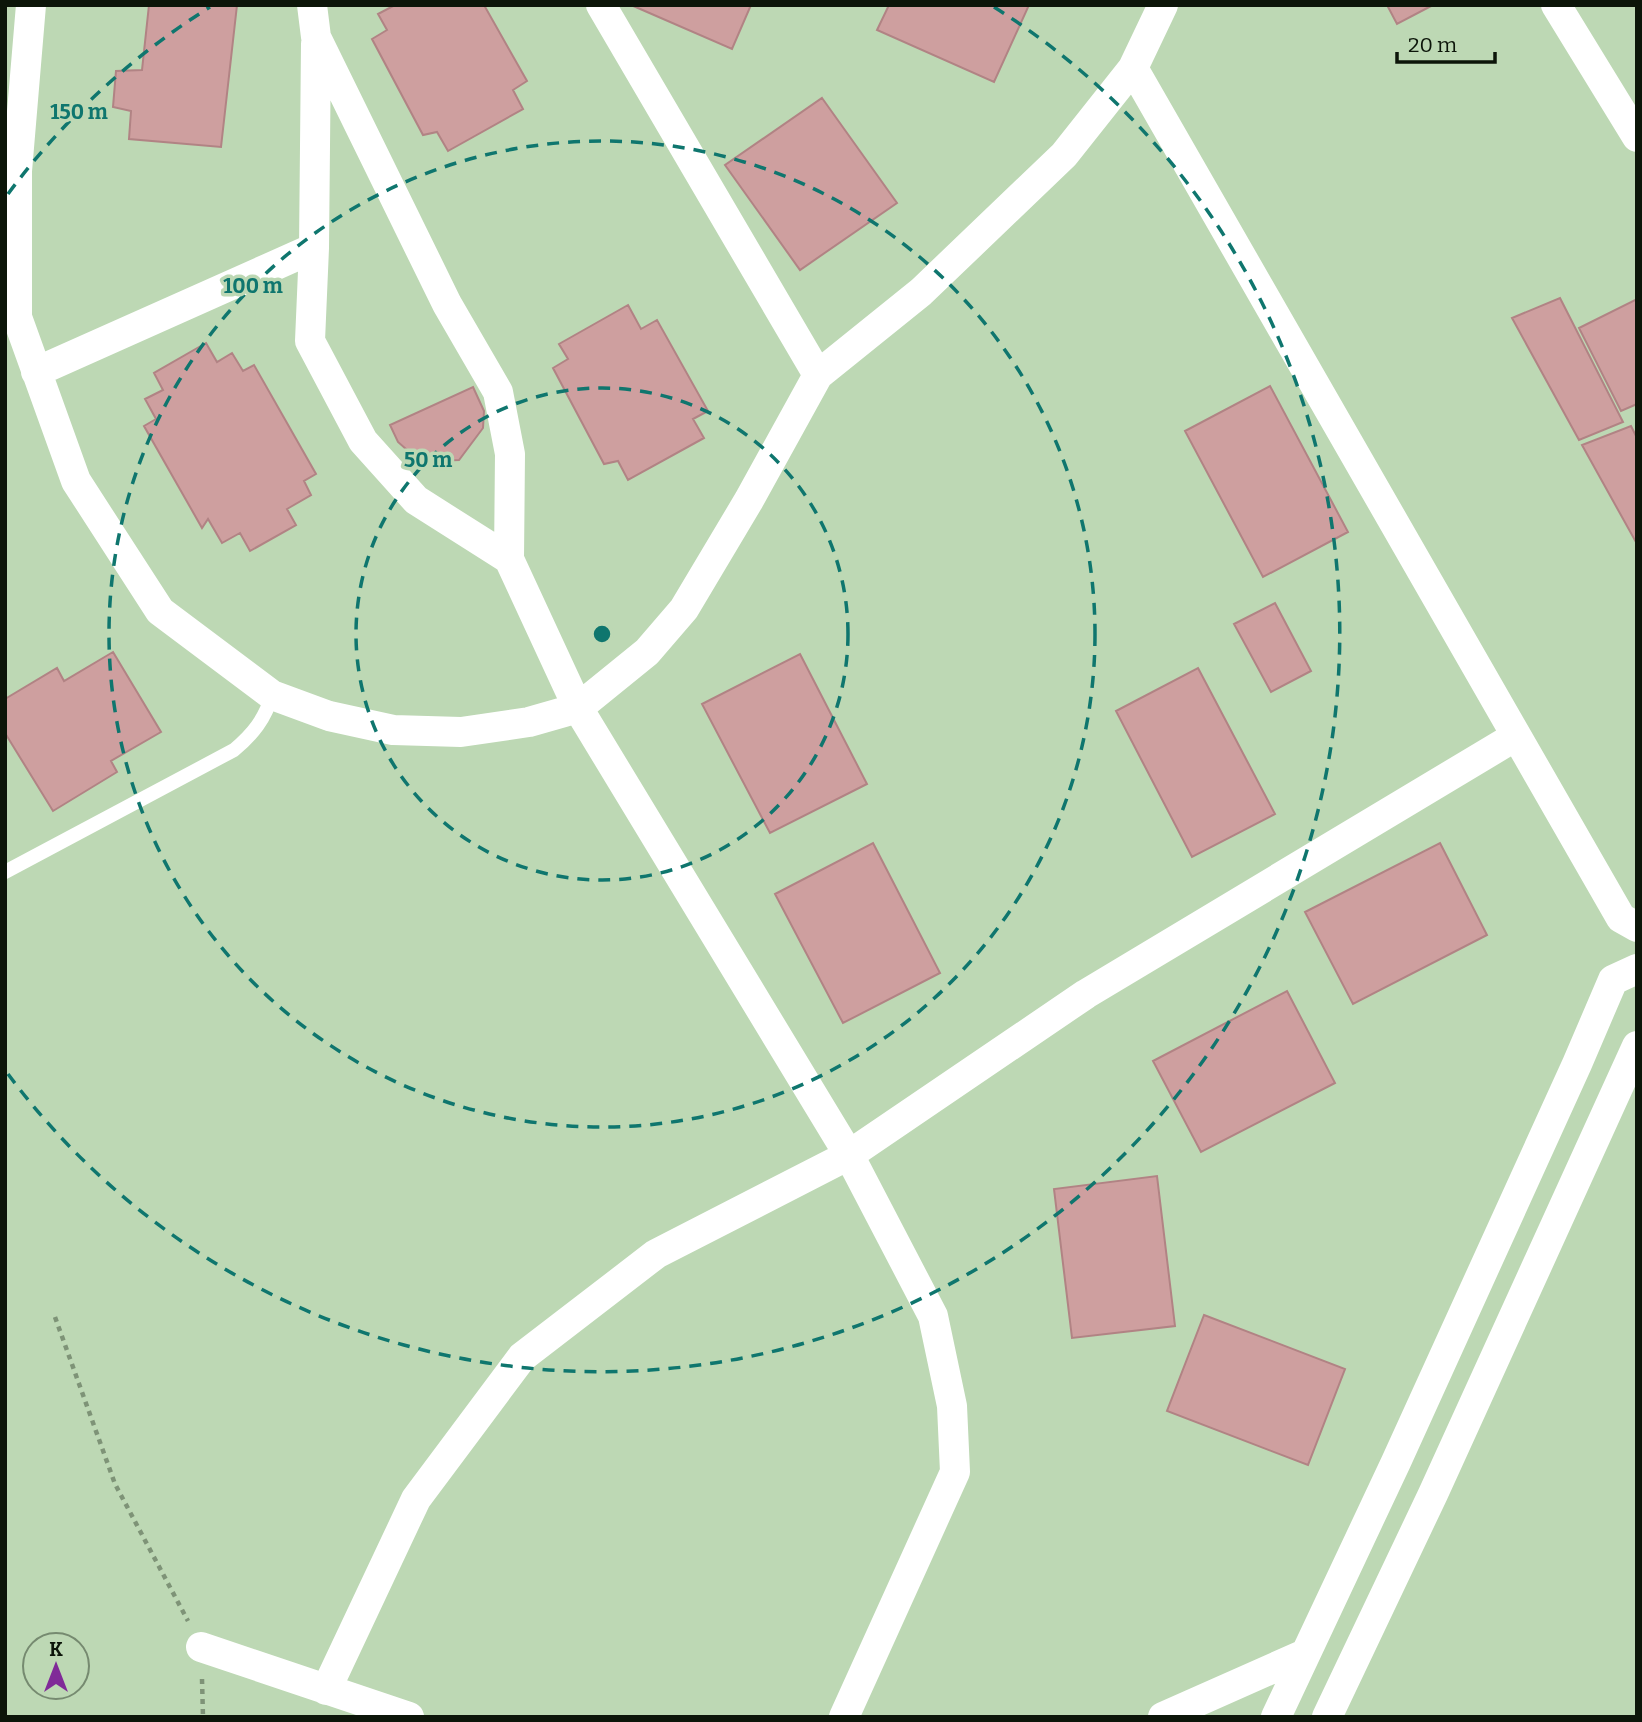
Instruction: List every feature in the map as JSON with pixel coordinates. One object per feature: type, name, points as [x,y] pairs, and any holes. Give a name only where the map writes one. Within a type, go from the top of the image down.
[{"type":"street","points":[[31,5],[17,171],[17,317],[76,481],[160,611],[272,695],[329,716],[393,730],[447,732],[529,722],[578,708],[647,652],[684,609],[749,500],[818,375],[921,292],[1064,155],[1133,68],[1163,5]]},
{"type":"street","points":[[312,5],[316,37],[314,248],[310,341],[363,441],[416,500],[509,559]]},
{"type":"street","points":[[601,5],[818,375]]},
{"type":"street","points":[[1556,5],[1637,137]]},
{"type":"street","points":[[316,37],[447,304],[498,392],[510,454],[509,559],[578,708],[849,1155],[933,1316],[952,1406],[955,1472],[844,1717]]},
{"type":"street","points":[[1133,68],[1621,918],[1637,927]]},
{"type":"street","points":[[36,372],[314,248]]},
{"type":"street","points":[[326,1690],[416,1499],[522,1357],[656,1254],[849,1155],[1086,994],[1516,736]]},
{"type":"street","points":[[1276,1717],[1572,1077],[1613,980],[1637,969]]},
{"type":"street","points":[[1327,1717],[1433,1494],[1637,1045]]},
{"type":"street","points":[[201,1647],[408,1717]]},
{"type":"street","points":[[1163,1717],[1306,1654]]},
{"type":"lane","points":[[5,872],[234,750],[250,737],[262,721],[272,695]]},
{"type":"path","points":[[55,1317],[115,1483],[201,1647],[203,1717]]},
{"type":"building","points":[[149,5],[237,5],[221,147],[129,139],[131,111],[113,107],[116,71],[142,70]]},
{"type":"building","points":[[395,5],[484,5],[527,81],[513,90],[523,109],[448,151],[437,132],[423,135],[372,39],[387,30],[378,14]]},
{"type":"building","points":[[631,5],[751,5],[732,49]]},
{"type":"building","points":[[889,5],[1029,5],[994,82],[877,30]]},
{"type":"building","points":[[1387,5],[1433,5],[1397,24]]},
{"type":"building","points":[[822,98],[897,203],[800,270],[725,165]]},
{"type":"building","points":[[1560,298],[1623,422],[1579,440],[1512,318]]},
{"type":"building","points":[[1637,299],[1637,404],[1621,411],[1579,328]]},
{"type":"building","points":[[628,305],[641,329],[657,320],[708,411],[693,419],[704,438],[628,480],[618,461],[604,464],[553,368],[568,359],[559,344]]},
{"type":"building","points":[[206,343],[217,362],[232,353],[243,371],[254,365],[316,474],[304,481],[311,495],[287,509],[296,525],[250,551],[240,533],[222,543],[208,519],[202,528],[144,426],[156,419],[145,399],[163,390],[154,373]]},
{"type":"building","points":[[1270,386],[1348,532],[1263,577],[1185,431]]},
{"type":"building","points":[[473,387],[484,411],[483,428],[459,460],[435,461],[415,457],[398,442],[390,425]]},
{"type":"building","points":[[1631,426],[1637,438],[1637,544],[1582,445]]},
{"type":"building","points":[[1275,603],[1311,671],[1271,692],[1234,624]]},
{"type":"building","points":[[113,652],[161,732],[111,761],[117,772],[53,811],[5,733],[5,699],[57,668],[64,681]]},
{"type":"building","points":[[800,654],[867,784],[770,833],[702,704]]},
{"type":"building","points":[[1198,668],[1275,814],[1192,857],[1116,711]]},
{"type":"building","points":[[873,843],[940,973],[843,1023],[775,894]]},
{"type":"building","points":[[1440,843],[1487,935],[1353,1004],[1305,912]]},
{"type":"building","points":[[1287,991],[1335,1083],[1201,1152],[1153,1061]]},
{"type":"building","points":[[1157,1176],[1175,1326],[1072,1338],[1054,1189]]},
{"type":"building","points":[[1204,1315],[1345,1369],[1308,1465],[1167,1411]]}]
